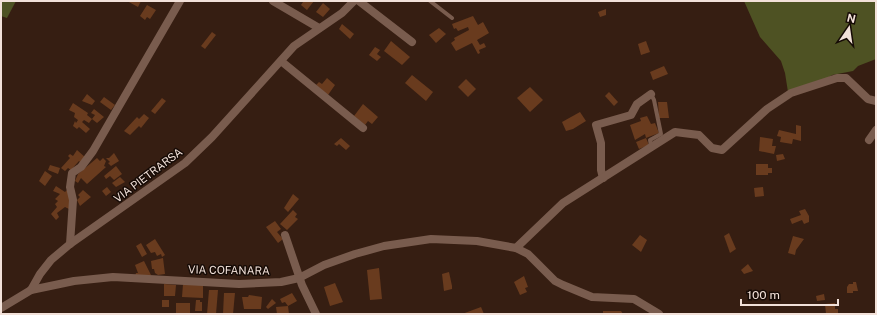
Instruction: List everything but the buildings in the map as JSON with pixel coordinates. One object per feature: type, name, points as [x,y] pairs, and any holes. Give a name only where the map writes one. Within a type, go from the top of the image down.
[{"type":"street","points":[[70,244],[73,200],[70,187],[72,173],[81,167],[93,151],[180,1]]},
{"type":"street","points":[[273,1],[319,28]]},
{"type":"street","name":"VIA PIETRARSA","points":[[1,308],[31,290],[50,260],[70,244],[185,163],[294,46],[342,13],[354,1]]},
{"type":"street","points":[[359,1],[412,42]]},
{"type":"street","points":[[281,61],[364,128]]},
{"type":"street","points":[[516,248],[563,203],[675,132],[699,135],[712,148],[722,150],[762,113],[791,93],[837,78],[846,78],[868,99],[876,101]]},
{"type":"street","points":[[603,178],[600,170],[601,143],[596,126],[631,115],[637,104],[651,94]]},
{"type":"street","points":[[868,140],[876,130]]},
{"type":"street","points":[[285,235],[299,273],[299,278],[316,314]]},
{"type":"street","name":"VIA COFANARA","points":[[31,290],[74,281],[113,277],[256,284],[299,278],[324,265],[384,246],[431,239],[477,241],[516,248],[532,258],[555,281],[563,285],[592,297],[634,299],[659,314]]},
{"type":"lane","points":[[430,1],[452,18]]},
{"type":"lane","points":[[651,94],[654,100],[661,134],[650,140],[651,146]]},
{"type":"green space","points":[[1,1],[16,1],[7,18],[1,16]]},
{"type":"green space","points":[[744,1],[876,1],[876,59],[858,66],[853,71],[832,75],[826,79],[788,92],[785,73],[781,61],[760,37]]}]
